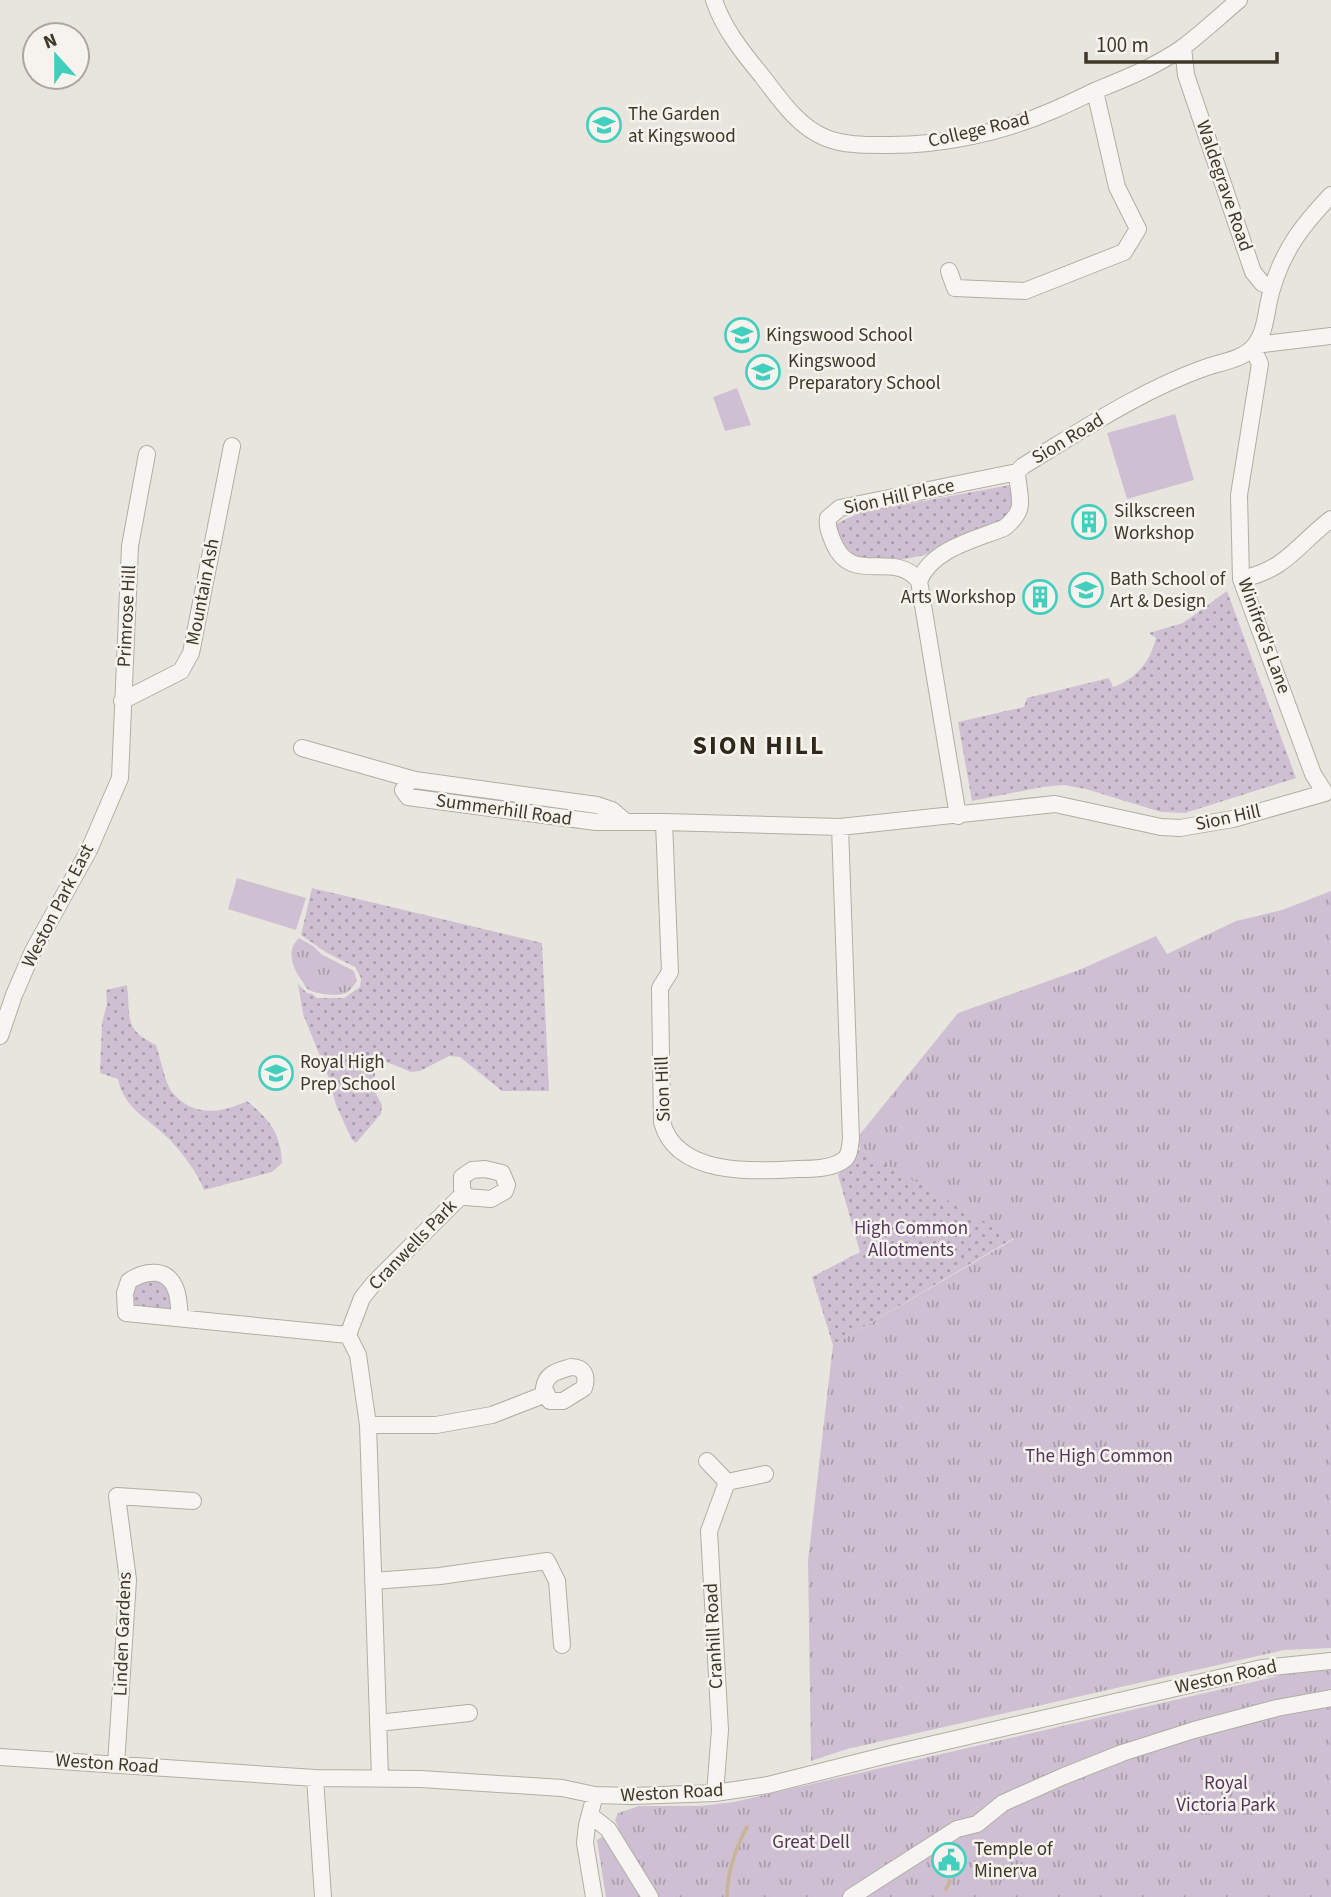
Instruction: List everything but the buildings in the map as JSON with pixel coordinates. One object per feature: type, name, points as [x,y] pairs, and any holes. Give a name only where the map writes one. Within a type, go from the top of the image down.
[{"type":"street","name":"College Road","points":[[714,0],[717,10],[741,50],[804,124],[825,138],[853,145],[897,146],[946,141],[1002,128],[1052,111],[1137,74],[1165,58],[1183,47],[1239,0]]},
{"type":"street","name":"Waldegrave Road","points":[[1183,47],[1186,75],[1253,272],[1262,283],[1272,288]]},
{"type":"street","points":[[1165,58],[1186,75]]},
{"type":"street","points":[[949,271],[955,288],[1025,290],[1124,252],[1138,229],[1117,187],[1095,91]]},
{"type":"street","points":[[1254,347],[1261,335],[1272,288],[1286,251],[1296,234],[1331,195]]},
{"type":"street","name":"Sion Road","points":[[919,581],[925,567],[942,554],[1011,522],[1018,514],[1022,499],[1017,472],[1023,466],[1132,401],[1204,368],[1241,356],[1254,347],[1331,336]]},
{"type":"street","name":"Winifred's Lane","points":[[1254,347],[1260,364],[1240,495],[1241,579],[1314,774],[1329,793]]},
{"type":"street","name":"Mountain Ash","points":[[122,701],[181,671],[191,653],[232,446]]},
{"type":"street","name":"Primrose Hill","points":[[120,778],[130,546],[147,454]]},
{"type":"street","name":"Sion Hill Place","points":[[919,581],[911,570],[901,567],[855,566],[843,559],[836,550],[827,525],[828,518],[840,508],[1017,472]]},
{"type":"street","points":[[1241,579],[1261,575],[1272,569],[1331,519]]},
{"type":"street","points":[[919,581],[958,816]]},
{"type":"street","name":"Summerhill Road","points":[[302,748],[415,780],[409,782],[403,790],[408,797],[596,822],[664,822]]},
{"type":"street","name":"Weston Park East","points":[[0,1036],[33,951],[89,850],[120,778]]},
{"type":"street","name":"Sion Hill","points":[[840,827],[851,1139],[849,1153],[839,1162],[815,1169],[758,1172],[699,1161],[668,1139],[662,1122],[660,988],[670,972],[664,822],[840,827],[1055,804],[1161,827],[1180,828],[1233,819],[1329,793]]},
{"type":"street","name":"Cranwells Park","points":[[348,1335],[362,1298],[373,1283],[463,1194]]},
{"type":"street","points":[[180,1318],[348,1335],[358,1355],[368,1425],[380,1777]]},
{"type":"street","points":[[368,1425],[436,1425],[492,1415],[546,1394]]},
{"type":"street","points":[[707,1461],[727,1482],[765,1474]]},
{"type":"street","name":"Cranhill Road","points":[[715,1793],[720,1730],[709,1531],[727,1482]]},
{"type":"street","name":"Linden Gardens","points":[[116,1765],[128,1580],[117,1496],[193,1501]]},
{"type":"street","points":[[373,1581],[440,1576],[548,1555],[557,1581],[562,1645]]},
{"type":"street","name":"Weston Road","points":[[0,1757],[315,1778],[380,1777],[562,1788],[595,1795],[715,1793],[768,1785],[1262,1668],[1331,1661]]},
{"type":"street","points":[[851,1897],[957,1829],[977,1824],[1003,1803],[1064,1776],[1122,1752],[1194,1730],[1277,1707],[1331,1698]]},
{"type":"street","points":[[378,1723],[469,1713]]},
{"type":"street","points":[[315,1778],[323,1897]]},
{"type":"street","points":[[594,1897],[585,1843],[595,1795]]},
{"type":"street","points":[[590,1815],[608,1829],[650,1897]]},
{"type":"green space","points":[[737,388],[751,425],[725,431],[713,397]]},
{"type":"green space","points":[[1175,414],[1194,480],[1127,499],[1107,433]]},
{"type":"green space","points":[[1010,485],[1013,508],[999,524],[925,555],[866,562],[842,551],[835,527],[859,513]]},
{"type":"green space","points":[[1227,591],[1296,778],[1185,813],[1161,812],[1064,785],[972,801],[958,722],[1024,707],[1027,698],[1109,678],[1113,687],[1121,684],[1141,668],[1150,655],[1156,638],[1149,633],[1183,623]]},
{"type":"green space","points":[[237,878],[306,898],[296,930],[228,909]]},
{"type":"green space","points":[[312,888],[542,943],[549,1091],[502,1091],[460,1057],[449,1056],[420,1071],[411,1072],[382,1060],[375,1067],[375,1092],[382,1105],[381,1114],[356,1143],[352,1140],[336,1105],[328,1076],[303,1014],[298,984],[317,998],[344,998],[360,987],[361,978],[355,967],[327,953],[301,935]]},
{"type":"green space","name":"The High Common","points":[[1331,891],[1331,1648],[1284,1650],[847,1749],[811,1761],[808,1560],[833,1345],[1014,1239],[860,1149],[857,1138],[958,1013],[1079,970],[1156,936],[1167,954],[1236,921],[1282,910]]},
{"type":"green space","points":[[299,938],[321,954],[354,971],[357,981],[349,991],[332,995],[317,993],[307,988],[296,971],[291,954]]},
{"type":"green space","points":[[127,985],[133,1028],[156,1045],[172,1092],[189,1106],[207,1111],[227,1109],[247,1101],[262,1114],[279,1143],[282,1163],[272,1172],[204,1190],[194,1170],[175,1146],[132,1107],[121,1090],[118,1079],[100,1073],[106,990]]},
{"type":"green space","name":"High Common Allotments","points":[[860,1149],[1014,1238],[833,1345],[812,1277],[860,1252],[838,1175]]},
{"type":"green space","points":[[140,1280],[164,1281],[171,1291],[174,1312],[131,1308],[133,1284]]},
{"type":"green space","name":"Royal Victoria Park","points":[[1331,1670],[1331,1897],[606,1897],[597,1840],[618,1827],[615,1820],[618,1813],[639,1806],[700,1806],[734,1802],[1291,1673]]},
{"type":"waterway","points":[[727,1897],[733,1860],[747,1827]]},
{"type":"waterway","points":[[946,1889],[950,1881]]},
{"type":"place","name":"The Garden at Kingswood","points":[[604,125]]},
{"type":"place","name":"Kingswood School","points":[[742,335]]},
{"type":"place","name":"Kingswood Preparatory School","points":[[763,372]]},
{"type":"place","name":"Silkscreen Workshop","points":[[1089,522]]},
{"type":"place","name":"Bath School of Art & Design","points":[[1086,590]]},
{"type":"place","name":"Arts Workshop","points":[[1040,597]]},
{"type":"place","name":"Royal High Prep School","points":[[276,1073]]},
{"type":"place","name":"Temple of Minerva","points":[[949,1860]]},
{"type":"district","name":"SION HILL","points":[[759,745]]},
{"type":"park label","name":"Great Dell","points":[[811,1842]]}]
